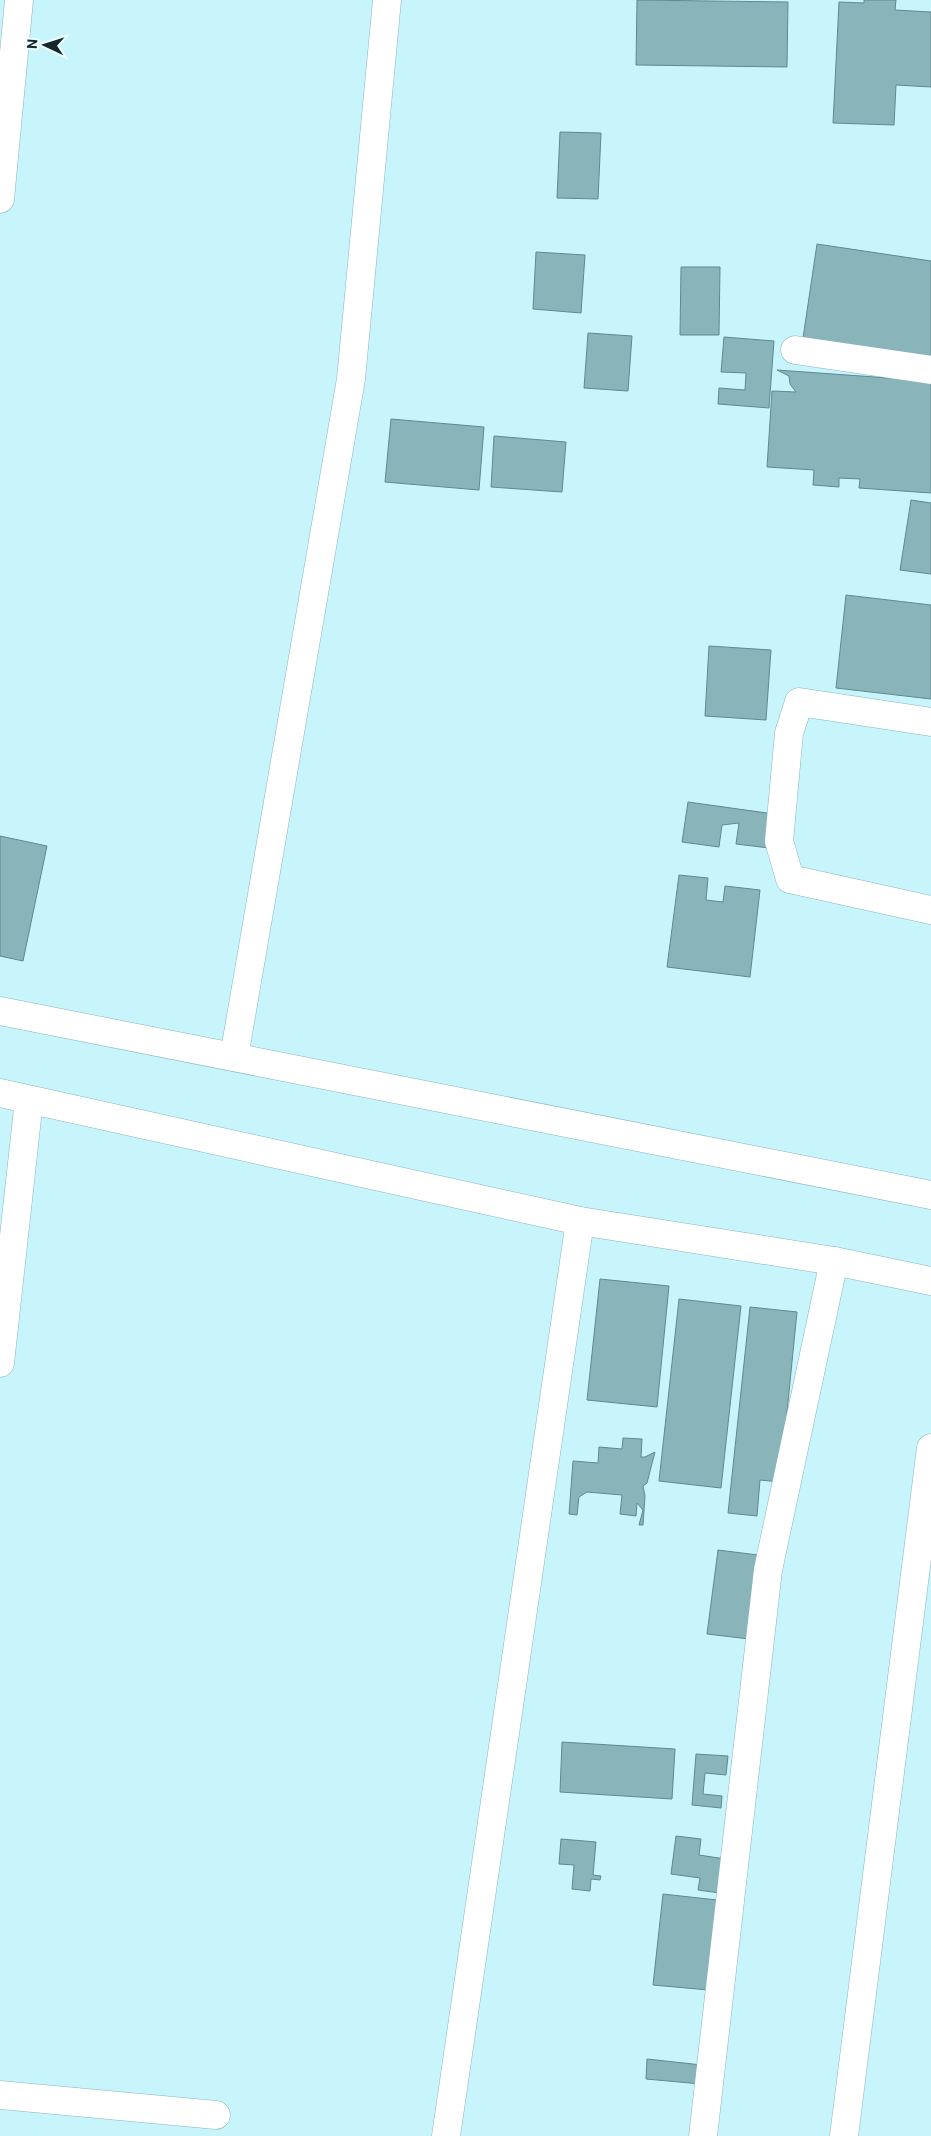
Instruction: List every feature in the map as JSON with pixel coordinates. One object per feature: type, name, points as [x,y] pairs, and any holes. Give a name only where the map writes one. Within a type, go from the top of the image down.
[{"type":"street","points":[[0,199],[19,0]]},
{"type":"street","points":[[234,1057],[351,379],[387,0]]},
{"type":"street","points":[[795,350],[931,370]]},
{"type":"street","points":[[931,722],[799,702],[789,733],[779,840],[790,879],[931,910]]},
{"type":"street","points":[[0,1010],[931,1195]]},
{"type":"street","points":[[0,1093],[580,1221],[834,1261],[931,1280]]},
{"type":"street","points":[[0,1363],[29,1100]]},
{"type":"street","points":[[446,2136],[580,1221]]},
{"type":"street","points":[[703,2136],[768,1570],[834,1261]]},
{"type":"street","points":[[844,2136],[931,1448]]},
{"type":"street","points":[[0,2095],[216,2115]]},
{"type":"building","points":[[637,0],[788,2],[787,67],[636,65]]},
{"type":"building","points":[[864,0],[896,0],[895,10],[931,12],[931,87],[896,85],[894,125],[833,123],[839,2],[864,3]]},
{"type":"building","points":[[560,132],[601,133],[598,199],[557,198]]},
{"type":"building","points":[[817,244],[931,261],[931,357],[803,338]]},
{"type":"building","points":[[536,252],[585,255],[581,313],[533,309]]},
{"type":"building","points":[[681,267],[720,267],[719,335],[680,335]]},
{"type":"building","points":[[588,333],[632,336],[628,391],[584,388]]},
{"type":"building","points":[[724,337],[774,341],[769,408],[718,404],[719,388],[745,390],[746,373],[721,372]]},
{"type":"building","points":[[777,370],[931,381],[931,493],[859,488],[860,479],[839,478],[839,487],[813,485],[814,470],[767,467],[772,391],[796,392],[790,384],[789,376]]},
{"type":"building","points":[[391,419],[484,427],[479,490],[385,482]]},
{"type":"building","points":[[494,436],[566,442],[562,492],[491,487]]},
{"type":"building","points":[[911,500],[931,503],[931,574],[900,570]]},
{"type":"building","points":[[846,595],[931,605],[931,699],[836,688]]},
{"type":"building","points":[[709,646],[771,650],[766,720],[705,716]]},
{"type":"building","points":[[688,802],[774,814],[769,848],[736,844],[739,823],[722,825],[719,847],[682,842]]},
{"type":"building","points":[[0,836],[47,846],[23,961],[0,956]]},
{"type":"building","points":[[679,875],[708,878],[706,900],[723,902],[725,886],[760,890],[750,977],[667,967]]},
{"type":"building","points":[[600,1279],[669,1286],[657,1407],[587,1400]]},
{"type":"building","points":[[679,1299],[741,1306],[721,1488],[659,1481]]},
{"type":"building","points":[[750,1307],[797,1312],[780,1482],[760,1480],[757,1516],[728,1513]]},
{"type":"building","points":[[623,1438],[642,1439],[641,1457],[655,1452],[647,1483],[643,1486],[645,1496],[643,1525],[639,1525],[643,1510],[637,1503],[636,1516],[620,1514],[622,1495],[587,1492],[579,1497],[577,1515],[569,1514],[573,1461],[598,1463],[599,1447],[622,1449]]},
{"type":"building","points":[[718,1550],[766,1556],[749,1639],[707,1634]]},
{"type":"building","points":[[562,1742],[675,1749],[672,1799],[560,1792]]},
{"type":"building","points":[[696,1754],[728,1756],[726,1775],[705,1773],[703,1794],[722,1796],[721,1808],[692,1805]]},
{"type":"building","points":[[676,1836],[701,1839],[699,1855],[732,1860],[727,1894],[698,1890],[700,1878],[671,1874]]},
{"type":"building","points":[[561,1839],[596,1842],[593,1875],[601,1876],[600,1880],[591,1879],[590,1891],[572,1889],[574,1865],[559,1864]]},
{"type":"building","points":[[663,1894],[717,1900],[708,1990],[653,1985]]},
{"type":"building","points":[[647,2059],[702,2065],[701,2084],[646,2079]]}]
